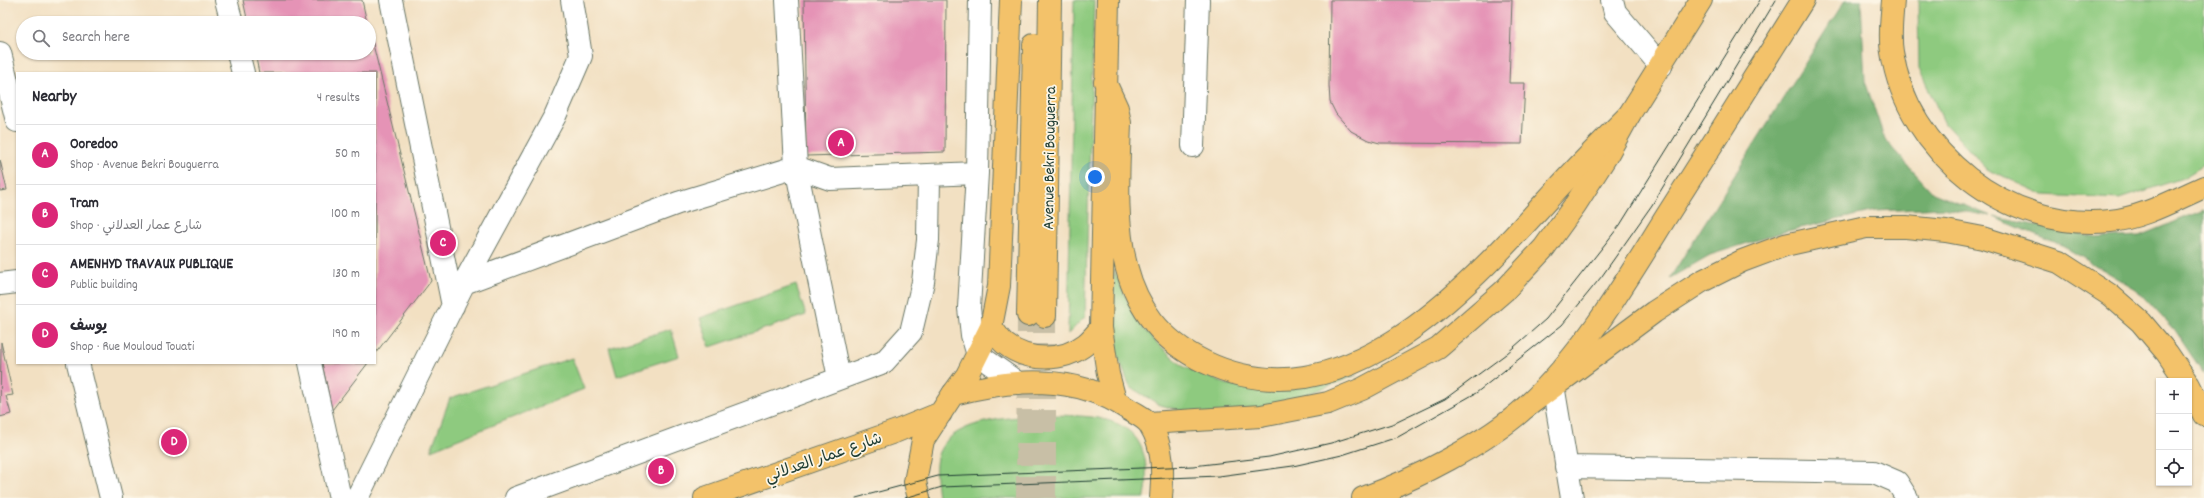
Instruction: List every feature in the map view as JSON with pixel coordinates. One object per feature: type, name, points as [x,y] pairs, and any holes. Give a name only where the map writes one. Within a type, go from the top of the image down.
[{"type":"main road","points":[[918,498],[915,482],[923,440],[978,355],[991,328],[999,286],[1002,247],[1004,129],[1011,0]]},
{"type":"main road","name":"Avenue Bekri Bouguerra","points":[[1035,0],[1037,315],[1050,0]]},
{"type":"main road","points":[[1108,0],[1105,82],[1101,328],[1108,374],[1115,400]]},
{"type":"main road","points":[[1149,423],[1261,416],[1328,403],[1362,389],[1438,348],[1504,291],[1544,248],[1575,205],[1607,156],[1629,115],[1701,0]]},
{"type":"main road","points":[[1526,407],[1572,358],[1615,298],[1804,0]]},
{"type":"main road","points":[[1893,0],[1892,51],[1902,90],[1917,122],[1934,146],[1957,168],[1983,189],[2013,205],[2048,217],[2080,221],[2111,221],[2146,213],[2204,187]]},
{"type":"main road","points":[[1105,82],[1117,108],[1120,123],[1120,237],[1126,270],[1136,293],[1159,330],[1187,354],[1215,367],[1248,377],[1302,378],[1330,373],[1370,356],[1416,325],[1452,297],[1487,265],[1578,166],[1629,115]]},
{"type":"main road","points":[[1363,498],[1389,492],[1478,442],[1553,385],[1654,312],[1702,281],[1742,261],[1786,245],[1866,227],[1906,227],[1946,231],[1983,238],[2060,262],[2110,295],[2141,322],[2167,353],[2184,378]]},
{"type":"main road","points":[[991,328],[1005,344],[1024,355],[1046,358],[1067,355],[1086,344],[1101,328]]},
{"type":"main road","points":[[953,394],[985,386],[1049,381],[1073,385],[1115,400],[1149,423],[1159,444],[1163,467],[1161,498]]},
{"type":"main road","points":[[2192,391],[2204,415]]},
{"type":"main road","name":"شارع عمار العدلاني","points":[[705,498],[897,431],[941,413]]},
{"type":"street","points":[[226,0],[230,16]]},
{"type":"street","points":[[391,0],[453,306]]},
{"type":"street","points":[[357,498],[464,283],[555,116],[581,56],[572,0]]},
{"type":"street","points":[[787,0],[796,167],[839,378]]},
{"type":"street","points":[[980,0],[977,173],[969,308],[972,335],[978,355],[1018,383]]},
{"type":"street","points":[[1193,146],[1198,0]]},
{"type":"street","points":[[1612,0],[1615,12],[1661,66]]},
{"type":"street","points":[[0,53],[16,117]]},
{"type":"street","points":[[240,60],[243,72]]},
{"type":"street","points":[[464,283],[678,203],[796,167],[830,179],[977,173]]},
{"type":"street","points":[[516,498],[884,362],[911,332],[923,282],[928,240],[929,176]]},
{"type":"street","points":[[0,284],[16,282]]},
{"type":"street","points":[[78,364],[111,498]]},
{"type":"street","points":[[310,364],[340,498]]},
{"type":"street","points":[[1553,385],[1572,498]]},
{"type":"street","points":[[1566,467],[1874,472],[1897,482],[1907,498]]},
{"type":"green space","points":[[1074,0],[1094,0],[1085,317],[1068,334]]},
{"type":"green space","points":[[1845,0],[1861,0],[1865,81],[1885,140],[1933,193],[1991,216],[1943,208],[1875,211],[1783,232],[1710,255],[1670,278]]},
{"type":"green space","points":[[1918,0],[2204,0],[2204,165],[2183,178],[2119,199],[2044,195],[1987,169],[1945,124],[1919,69]]},
{"type":"green space","points":[[2204,210],[2204,374],[2175,331],[2136,289],[2066,248],[1994,217],[2102,238],[2139,236]]},
{"type":"green space","points":[[1114,270],[1136,320],[1157,343],[1184,367],[1226,384],[1273,391],[1357,375],[1263,411],[1201,416],[1160,405],[1130,387],[1114,346]]},
{"type":"green space","points":[[796,285],[806,315],[710,347],[700,318]]},
{"type":"green space","points":[[671,329],[679,356],[617,376],[609,348]]},
{"type":"green space","points":[[572,358],[584,389],[431,450],[450,398]]},
{"type":"green space","points":[[1052,415],[1099,418],[1113,422],[1125,428],[1135,438],[1142,451],[1146,468],[1146,491],[1144,498],[938,498],[936,463],[939,452],[947,440],[958,432],[973,425],[989,421],[1006,418]]},
{"type":"building","points":[[243,0],[362,0],[365,16],[246,16]]},
{"type":"building","points":[[804,0],[946,0],[945,152],[806,156]]},
{"type":"building","points":[[1330,0],[1512,0],[1509,83],[1525,83],[1522,144],[1380,143],[1368,140],[1351,131],[1336,114],[1330,102]]},
{"type":"building","points":[[376,56],[431,281],[376,353],[376,72],[259,72],[256,60],[376,60]]},
{"type":"building","points":[[0,160],[7,190],[0,191]]},
{"type":"building","points":[[1,342],[13,395],[6,396],[11,414],[0,417]]},
{"type":"building","points":[[322,364],[367,364],[332,410]]},
{"type":"building","points":[[661,459],[669,475],[653,483],[645,468]]},
{"type":"tunnel","points":[[1027,498],[1028,315]]},
{"type":"tunnel","points":[[1045,316],[1045,498]]},
{"type":"tram line","points":[[856,498],[938,476],[1193,466],[1269,457],[1331,443],[1395,423],[1445,399],[1506,354],[1546,319],[1620,225],[1760,0]]},
{"type":"tram line","points":[[905,498],[942,487],[1219,476],[1293,466],[1342,455],[1398,437],[1476,393],[1562,325],[1602,276],[1652,205],[1776,0]]},
{"type":"place","name":"Ooredoo","points":[[841,143]]},
{"type":"place","name":"AMENHYD TRAVAUX PUBLIQUE","points":[[443,243]]},
{"type":"place","name":"يوسف","points":[[174,442]]},
{"type":"place","name":"Tram","points":[[661,471]]}]
